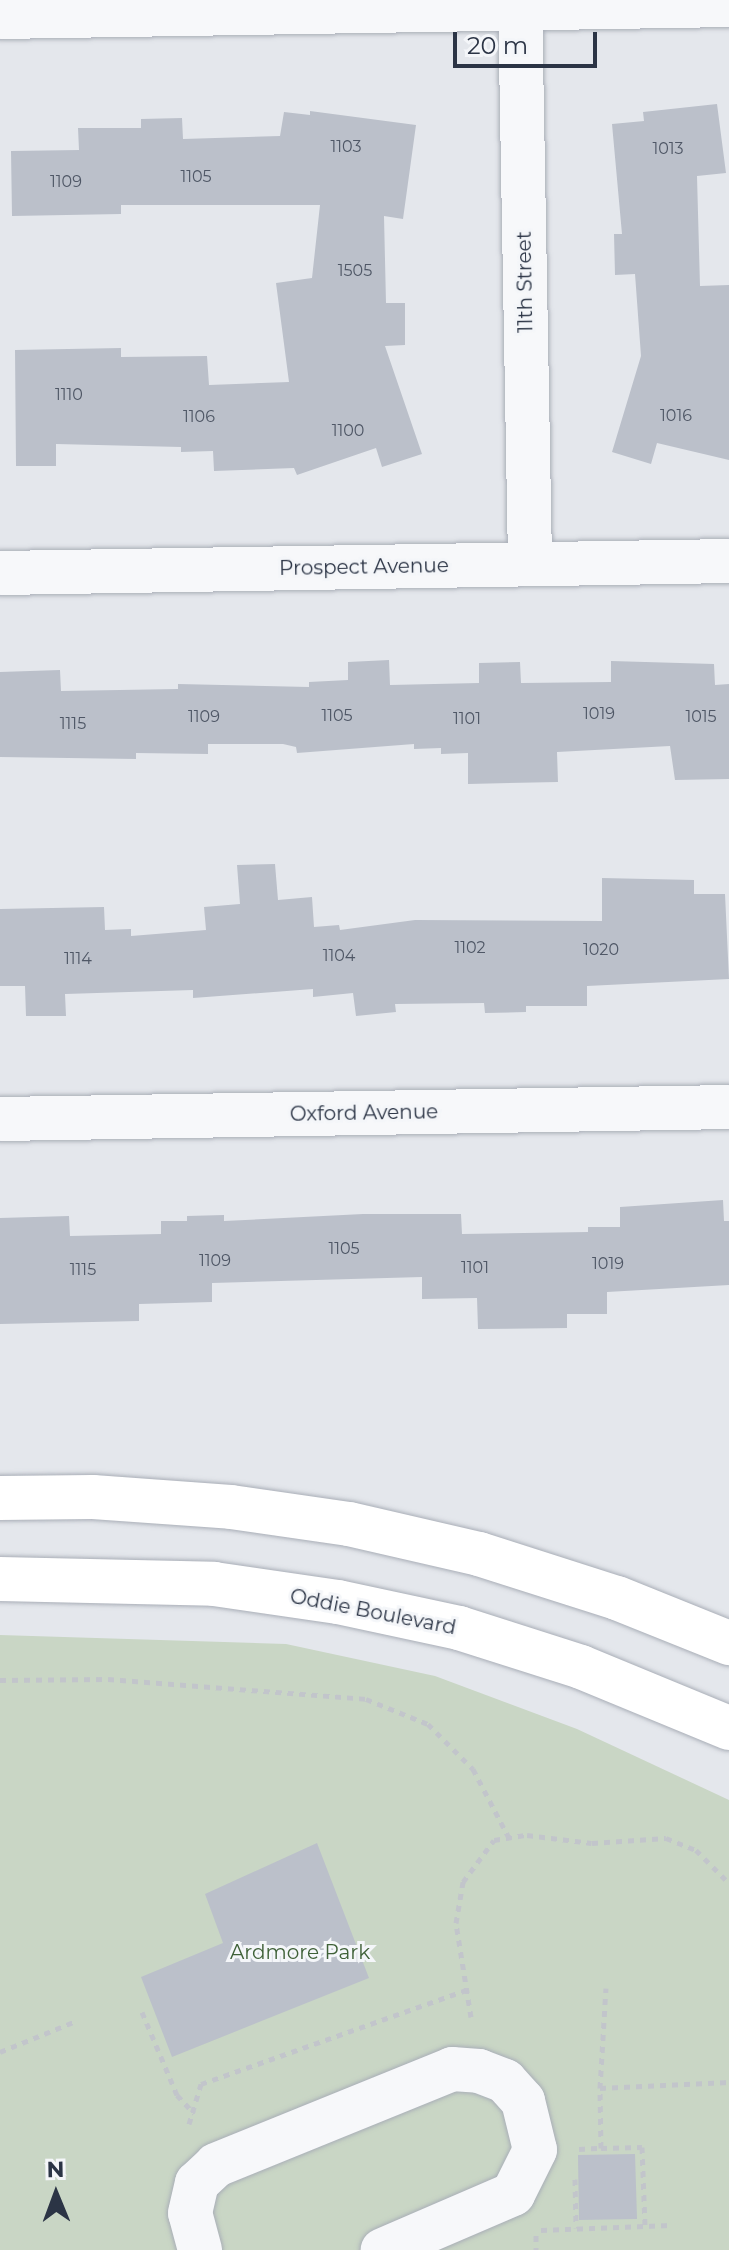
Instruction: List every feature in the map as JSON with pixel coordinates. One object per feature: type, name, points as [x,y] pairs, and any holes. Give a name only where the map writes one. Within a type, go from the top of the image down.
[{"type":"main road","points":[[0,1498],[124,1499],[349,1524],[479,1554],[617,1598],[729,1643]]},
{"type":"main road","name":"Oddie Boulevard","points":[[0,1579],[214,1584],[338,1602],[459,1628],[581,1667],[729,1728]]},
{"type":"street","points":[[0,17],[520,4],[729,5]]},
{"type":"street","name":"11th Street","points":[[520,4],[530,564]]},
{"type":"street","name":"Prospect Avenue","points":[[0,573],[729,561]]},
{"type":"street","name":"Oxford Avenue","points":[[0,1119],[729,1107]]},
{"type":"street","points":[[200,2250],[190,2213],[197,2183],[216,2165],[452,2069],[479,2071],[505,2081],[523,2101],[535,2150],[513,2194],[383,2250]]},
{"type":"path","points":[[0,1680],[108,1679],[366,1699],[428,1724],[473,1769],[509,1838]]},
{"type":"path","points":[[471,2017],[456,1923],[463,1882],[494,1840],[509,1838],[592,1843],[666,1838],[696,1850],[729,1883]]},
{"type":"path","points":[[601,2148],[600,2088],[606,1988]]},
{"type":"path","points":[[182,2138],[195,2114],[201,2084],[466,1990]]},
{"type":"path","points":[[142,2012],[177,2095],[195,2114]]},
{"type":"path","points":[[0,2052],[76,2021]]},
{"type":"path","points":[[600,2088],[729,2082]]},
{"type":"path","points":[[576,2228],[574,2150],[601,2148],[642,2147],[645,2226]]},
{"type":"path","points":[[536,2250],[536,2230],[671,2225]]},
{"type":"green space","name":"Ardmore Park","points":[[0,1635],[286,1644],[435,1676],[577,1729],[729,1800],[729,2250],[0,2250]]},
{"type":"building","points":[[717,104],[726,173],[697,176],[700,286],[729,285],[729,460],[657,443],[651,464],[612,452],[641,356],[635,274],[615,275],[614,234],[622,234],[612,124],[644,121],[643,112]]},
{"type":"building","points":[[310,111],[416,125],[403,219],[384,216],[386,303],[405,303],[405,345],[385,346],[422,454],[382,467],[376,448],[297,475],[294,468],[214,471],[213,451],[181,452],[181,447],[56,444],[56,466],[16,466],[15,350],[121,348],[121,357],[207,356],[209,385],[289,382],[276,283],[312,278],[320,205],[121,205],[121,214],[12,216],[11,151],[79,150],[78,128],[141,128],[141,119],[182,118],[183,139],[280,136],[284,112],[310,115]]},
{"type":"building","points":[[389,660],[390,685],[479,683],[479,663],[520,662],[521,683],[611,682],[611,661],[714,664],[715,685],[729,684],[729,779],[675,780],[670,746],[557,752],[558,782],[468,784],[468,753],[441,754],[441,748],[414,749],[414,744],[297,753],[296,747],[283,744],[208,744],[208,754],[136,753],[136,759],[0,757],[0,672],[60,670],[61,691],[178,689],[178,684],[309,687],[309,682],[348,680],[348,662]]},
{"type":"building","points":[[275,864],[278,900],[312,897],[314,927],[339,925],[340,930],[415,920],[602,921],[602,878],[694,880],[694,894],[725,894],[729,979],[587,986],[587,1006],[526,1006],[526,1012],[485,1013],[484,1003],[395,1004],[396,1012],[356,1016],[353,993],[313,997],[313,989],[193,998],[193,990],[65,994],[66,1016],[26,1016],[25,986],[0,986],[0,909],[104,907],[105,930],[131,929],[131,936],[206,930],[204,907],[240,904],[237,865]]},
{"type":"building","points":[[723,1200],[724,1221],[729,1221],[729,1285],[607,1292],[607,1314],[567,1314],[567,1328],[478,1329],[477,1298],[422,1299],[422,1277],[212,1283],[212,1302],[139,1304],[139,1321],[0,1324],[0,1218],[69,1216],[70,1236],[161,1234],[161,1221],[187,1221],[187,1216],[224,1215],[224,1221],[363,1214],[461,1214],[462,1234],[588,1232],[588,1227],[620,1227],[620,1207]]},
{"type":"building","points":[[317,1843],[369,1978],[172,2057],[141,1977],[223,1943],[205,1894]]},
{"type":"building","points":[[635,2154],[637,2219],[579,2220],[578,2155]]}]
